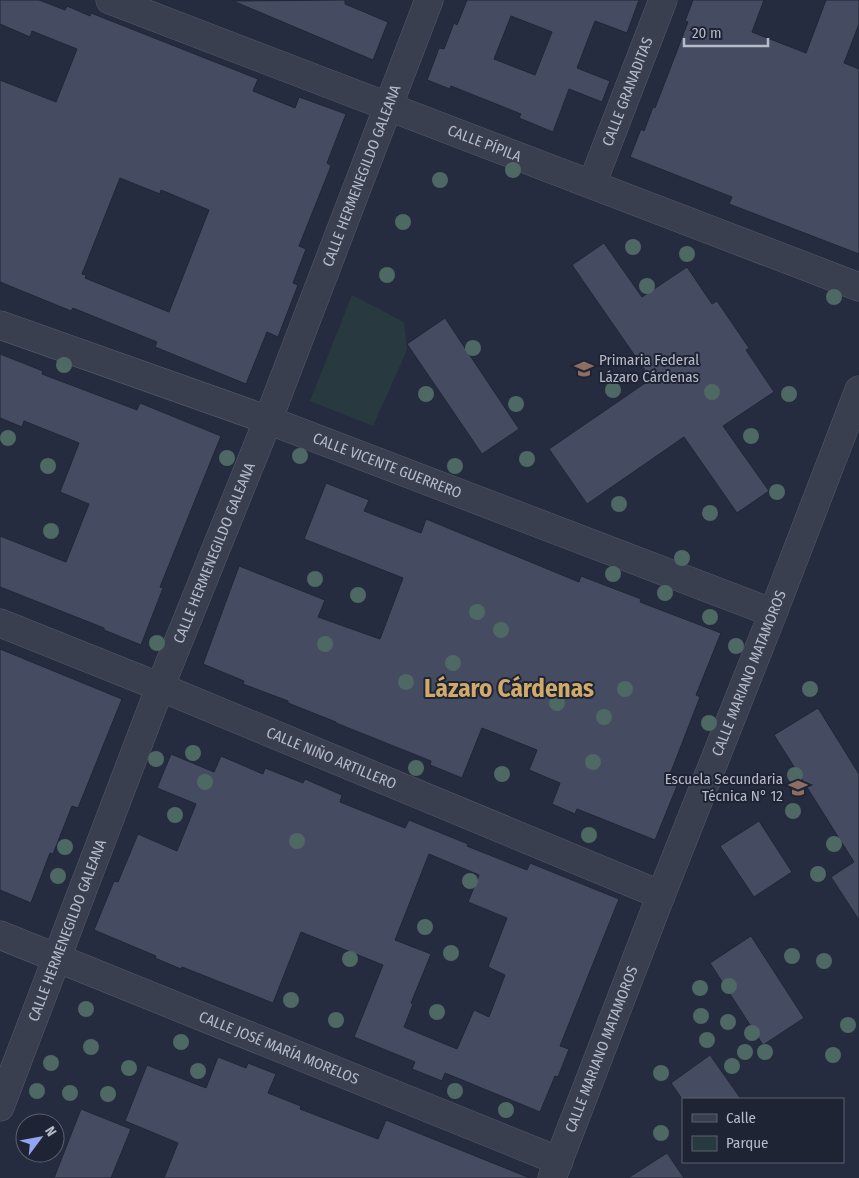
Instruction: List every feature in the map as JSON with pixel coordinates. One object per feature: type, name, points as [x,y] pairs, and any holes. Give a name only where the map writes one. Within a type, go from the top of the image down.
[{"type":"street","name":"CALLE PÍPILA","points":[[110,0],[859,287]]},
{"type":"street","name":"CALLE HERMENEGILDO GALEANA","points":[[0,1107],[160,687],[268,420],[429,0]]},
{"type":"street","name":"CALLE GRANADITAS","points":[[592,184],[663,0]]},
{"type":"street","name":"CALLE VICENTE GUERRERO","points":[[0,325],[268,420],[773,613]]},
{"type":"street","name":"CALLE MARIANO MATAMOROS","points":[[556,1170],[661,895],[859,390]]},
{"type":"street","name":"CALLE NIÑO ARTILLERO","points":[[0,623],[160,687],[661,895]]},
{"type":"street","name":"CALLE JOSÉ MARÍA MORELOS","points":[[0,934],[556,1170]]},
{"type":"green space","points":[[352,295],[404,322],[407,350],[373,426],[310,401]]},
{"type":"building","points":[[0,0],[39,0],[65,10],[67,6],[90,16],[91,13],[258,79],[253,91],[295,108],[299,97],[346,114],[327,163],[331,166],[299,246],[306,249],[293,283],[298,285],[278,337],[267,332],[246,384],[155,347],[157,342],[73,308],[71,311],[0,282],[0,80],[56,102],[77,49],[32,31],[30,37],[0,24]],"holes":[[[120,178],[160,194],[161,190],[209,210],[169,312],[85,278],[86,275],[82,274]]]},
{"type":"building","points":[[345,0],[345,4],[388,22],[373,60],[233,1]]},
{"type":"building","points":[[467,0],[639,0],[627,33],[595,21],[577,68],[610,81],[602,102],[569,89],[553,132],[519,118],[521,114],[451,86],[450,89],[427,80],[439,48],[444,49],[454,23],[457,25]],"holes":[[[511,16],[552,32],[535,75],[494,59]]]},
{"type":"building","points":[[693,0],[764,0],[752,32],[806,53],[826,0],[859,0],[859,24],[844,63],[859,69],[859,254],[729,204],[732,197],[630,157],[641,129],[644,131],[653,107],[655,108],[688,22],[685,21]]},
{"type":"building","points":[[604,243],[642,297],[687,267],[712,304],[717,301],[749,348],[746,350],[774,392],[723,426],[769,491],[737,513],[684,437],[587,504],[549,449],[651,379],[572,265]]},
{"type":"building","points":[[445,318],[519,429],[482,454],[407,344]]},
{"type":"building","points":[[0,354],[43,371],[42,374],[137,410],[140,403],[221,436],[160,587],[163,588],[141,645],[104,630],[104,628],[0,587],[0,536],[66,562],[89,504],[60,492],[79,443],[24,421],[22,427],[0,418]]},
{"type":"building","points":[[326,483],[369,500],[364,511],[421,533],[426,519],[579,582],[581,576],[641,599],[640,602],[721,633],[696,695],[700,697],[667,782],[677,786],[655,840],[577,809],[575,814],[552,804],[560,783],[529,770],[537,750],[482,728],[462,778],[430,765],[431,761],[243,684],[244,681],[203,664],[239,566],[325,600],[318,617],[380,639],[403,578],[304,539]]},
{"type":"building","points":[[0,649],[122,699],[78,808],[72,806],[53,854],[50,853],[31,903],[0,890]]},
{"type":"building","points":[[818,708],[859,774],[859,920],[831,877],[854,862],[774,735]]},
{"type":"building","points":[[171,754],[214,772],[221,756],[263,774],[265,768],[303,783],[305,779],[342,795],[340,802],[405,828],[409,820],[527,870],[530,863],[619,899],[560,1046],[569,1049],[558,1077],[555,1076],[540,1112],[445,1073],[442,1081],[412,1069],[415,1062],[354,1037],[383,965],[301,932],[273,1003],[182,967],[181,969],[155,958],[156,956],[94,930],[114,881],[118,882],[138,834],[177,851],[196,804],[157,788]],"holes":[[[429,854],[479,875],[468,902],[507,918],[488,967],[505,975],[489,1017],[474,1010],[457,1049],[404,1027],[413,1004],[411,1003],[431,954],[395,940]]]},
{"type":"building","points":[[759,821],[792,872],[754,897],[720,846]]},
{"type":"building","points":[[751,936],[804,1018],[763,1045],[710,963]]},
{"type":"building","points":[[710,1055],[740,1098],[682,1099],[671,1083]]},
{"type":"building","points":[[218,1057],[246,1068],[248,1063],[276,1074],[268,1093],[301,1106],[300,1109],[378,1139],[386,1120],[530,1178],[164,1178],[178,1143],[125,1121],[147,1065],[206,1088]]},
{"type":"building","points":[[81,1109],[131,1129],[111,1178],[54,1178],[60,1163],[65,1163],[65,1150]]},
{"type":"building","points":[[667,1153],[684,1178],[628,1178]]},
{"type":"place","name":"Primaria Federal Lázaro Cárdenas","points":[[584,369]]},
{"type":"place","name":"Escuela Secundaria Técnica N° 12","points":[[798,788]]},
{"type":"district","name":"Lázaro Cárdenas","points":[[509,688]]}]
